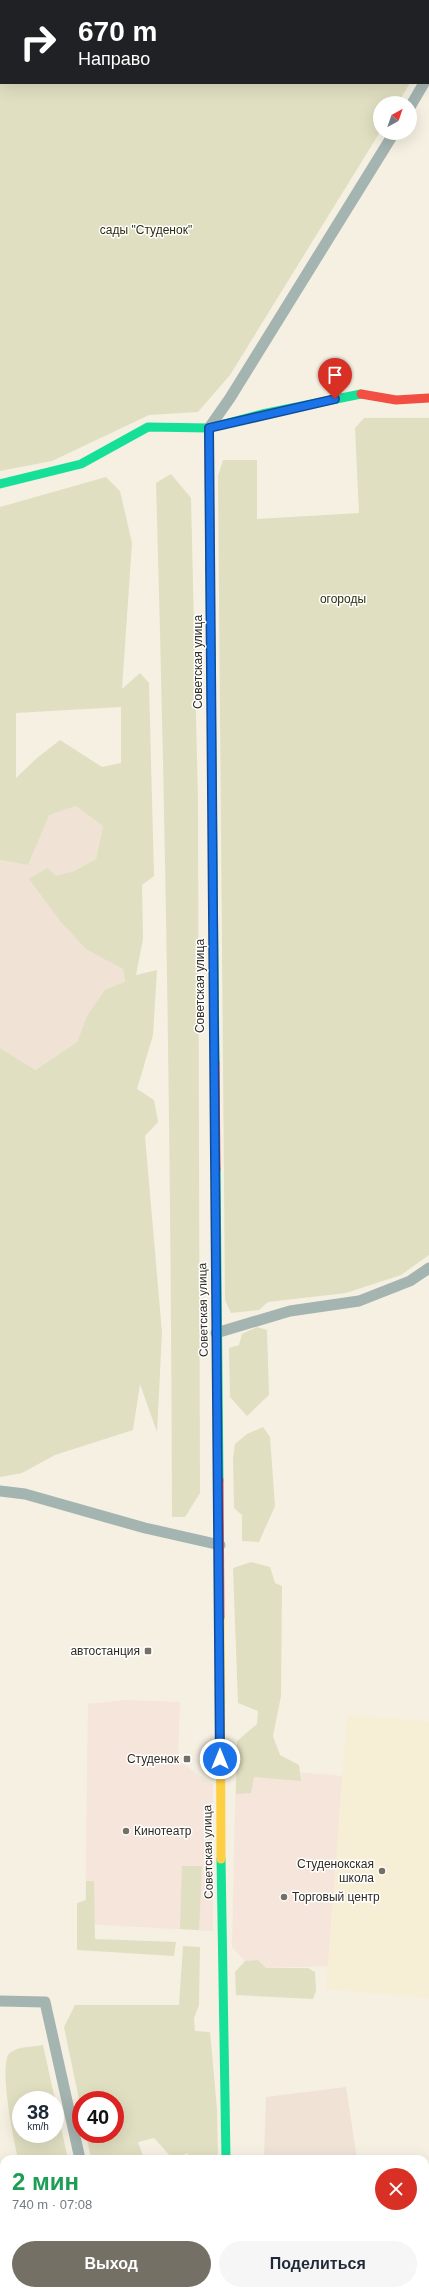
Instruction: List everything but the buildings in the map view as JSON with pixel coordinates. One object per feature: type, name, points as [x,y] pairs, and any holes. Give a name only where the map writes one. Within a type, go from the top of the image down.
[{"type":"street","points":[[416,96],[423,84]]},
{"type":"street","points":[[209,428],[230,398],[390,140]]},
{"type":"street","points":[[0,484],[81,464],[148,427],[209,428],[262,414],[362,394],[396,400],[429,398]]},
{"type":"street","name":"Советская улица","points":[[209,428],[216,1333],[220,1545],[220,1809],[226,2155]]},
{"type":"street","points":[[216,1333],[290,1311],[359,1301],[410,1280],[429,1268]]},
{"type":"street","points":[[0,1491],[25,1494],[145,1528],[220,1545]]},
{"type":"street","points":[[0,2001],[45,2002],[79,2155]]},
{"type":"shaded area","points":[[76,806],[103,826],[96,859],[74,871],[56,877],[87,950],[123,969],[125,983],[87,1016],[77,1042],[34,1070],[0,1048],[0,860],[28,865],[48,815]]},
{"type":"shaded area","points":[[125,1700],[180,1702],[178,1760],[213,1785],[213,1931],[85,1924],[88,1704]]},
{"type":"shaded area","name":"Студенокская школа","points":[[347,1715],[429,1721],[429,1998],[326,1989]]},
{"type":"shaded area","points":[[236,1767],[343,1776],[328,1966],[266,1968],[258,1960],[245,1961],[232,1947]]},
{"type":"shaded area","points":[[346,2087],[356,2155],[264,2155],[266,2097]]},
{"type":"green space","name":"сады \"Студенок\"","points":[[0,84],[409,84],[402,96],[373,96],[373,140],[375,140],[230,375],[198,412],[149,415],[52,461],[0,471]]},
{"type":"green space","name":"огороды","points":[[364,418],[429,418],[429,1255],[401,1275],[346,1293],[268,1302],[259,1310],[231,1313],[225,1300],[218,476],[223,460],[257,460],[257,519],[359,513],[355,428]]},
{"type":"green space","points":[[171,474],[191,498],[198,801],[200,1493],[185,1517],[172,1517],[167,1000],[163,742],[156,483]]},
{"type":"green space","points":[[106,477],[120,491],[132,543],[122,689],[140,673],[149,683],[154,876],[142,885],[143,939],[136,975],[157,970],[153,1035],[137,1089],[154,1100],[158,1122],[145,1136],[162,1333],[157,1432],[140,1384],[133,1430],[55,1455],[22,1473],[0,1477],[0,1048],[35,1070],[77,1042],[87,1016],[105,990],[125,982],[123,969],[87,950],[61,922],[29,879],[47,868],[56,876],[74,871],[96,859],[103,826],[76,806],[49,815],[28,865],[0,860],[0,507]],"holes":[[[121,707],[121,763],[102,767],[60,740],[37,758],[16,778],[16,713]]]},
{"type":"green space","points":[[257,1327],[267,1330],[269,1395],[247,1416],[230,1397],[229,1348],[239,1345],[242,1334]]},
{"type":"green space","points":[[263,1427],[270,1437],[275,1506],[259,1542],[242,1541],[242,1515],[234,1508],[233,1458],[235,1444],[247,1434]]},
{"type":"green space","points":[[251,1562],[270,1567],[275,1583],[282,1586],[281,1696],[273,1736],[280,1755],[299,1765],[301,1781],[254,1777],[251,1793],[236,1794],[237,1741],[257,1724],[258,1711],[238,1703],[233,1568]]},
{"type":"green space","points":[[182,1866],[202,1866],[199,1930],[180,1929]]},
{"type":"green space","points":[[86,1881],[94,1881],[95,1939],[176,1942],[174,1956],[77,1950],[77,1903],[86,1900]]},
{"type":"green space","points":[[183,1946],[200,1947],[199,2005],[194,2018],[195,2031],[210,2032],[217,2109],[218,2155],[188,2155],[188,2153],[183,2155],[169,2155],[154,2138],[138,2142],[143,2155],[90,2155],[88,2143],[124,2143],[124,2091],[77,2091],[64,2027],[75,2005],[179,2005]]},
{"type":"green space","points":[[258,1960],[266,1968],[308,1968],[315,1972],[316,1991],[313,1999],[236,1995],[235,1972],[245,1961]]},
{"type":"green space","points":[[43,2045],[53,2091],[12,2091],[12,2130],[6,2090],[6,2064],[8,2055],[20,2048]]},
{"type":"green space","points":[[64,2141],[67,2155],[17,2155],[15,2143],[64,2143]]},
{"type":"traffic: fast","points":[[0,484],[81,464],[148,427],[209,428],[262,414],[361,394]]},
{"type":"traffic: fast","points":[[210,571],[215,1063]]},
{"type":"traffic: fast","points":[[216,1169],[219,1480]]},
{"type":"traffic: fast","points":[[221,1859],[226,2155]]},
{"type":"traffic: slow","points":[[220,1617],[221,1859]]},
{"type":"traffic: jam","points":[[361,394],[396,400],[429,398]]},
{"type":"traffic: jam","points":[[209,428],[210,571]]},
{"type":"traffic: jam","points":[[215,1063],[216,1169]]},
{"type":"traffic: jam","points":[[219,1480],[220,1617]]},
{"type":"place","name":"автостанция","points":[[148,1651]]},
{"type":"place","name":"Студенок","points":[[187,1759]]},
{"type":"place","name":"Кинотеатр","points":[[126,1831]]},
{"type":"place","name":"Студенокская школа","points":[[382,1871]]},
{"type":"place","name":"Торговый центр","points":[[284,1897]]},
{"type":"route","points":[[220,1759],[220,1545],[216,1326],[209,428],[262,414],[335,399]]}]
